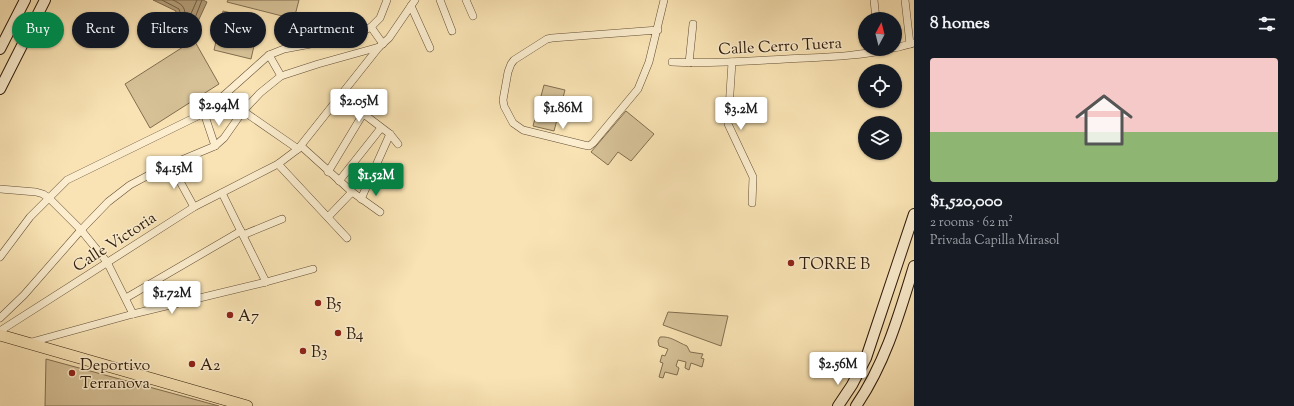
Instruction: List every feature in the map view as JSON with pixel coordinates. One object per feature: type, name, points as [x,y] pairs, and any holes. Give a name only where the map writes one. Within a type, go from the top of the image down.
[{"type":"main road","points":[[0,49],[25,0]]},
{"type":"main road","points":[[0,89],[45,0]]},
{"type":"main road","points":[[838,406],[852,385],[866,358],[914,214]]},
{"type":"main road","points":[[856,406],[870,384],[883,357],[914,266]]},
{"type":"main road","points":[[0,335],[247,406]]},
{"type":"street","points":[[0,257],[30,217],[67,180],[204,113],[269,55],[284,49],[354,36],[371,27],[380,18],[388,0]]},
{"type":"street","points":[[440,0],[452,31]]},
{"type":"street","points":[[466,0],[473,16]]},
{"type":"street","points":[[658,30],[552,38],[547,40],[514,60],[511,64],[503,100],[504,106],[514,123],[523,130],[589,146],[638,89],[649,62],[658,30],[664,0]]},
{"type":"street","points":[[874,0],[875,12]]},
{"type":"street","points":[[902,46],[912,44],[904,0]]},
{"type":"street","points":[[413,3],[430,48]]},
{"type":"street","name":"Calle Victoria","points":[[0,331],[194,207],[278,164],[300,148],[381,45],[389,38],[413,3]]},
{"type":"street","points":[[689,63],[693,24]]},
{"type":"street","points":[[0,318],[24,295],[81,230],[108,202],[130,185],[160,169],[214,146],[224,138],[243,111],[260,93],[281,76],[381,45],[371,27]]},
{"type":"street","points":[[269,55],[281,76]]},
{"type":"street","name":"Calle Cerro Tuera","points":[[672,62],[732,62],[858,55]]},
{"type":"street","points":[[732,62],[728,124],[753,177],[752,203]]},
{"type":"street","points":[[340,96],[390,134],[398,144]]},
{"type":"street","points":[[243,111],[300,148],[352,192],[380,212]]},
{"type":"street","points":[[204,113],[214,146]]},
{"type":"street","points":[[328,172],[363,114]]},
{"type":"street","points":[[340,181],[381,128]]},
{"type":"street","points":[[361,199],[390,134]]},
{"type":"street","points":[[278,164],[347,238]]},
{"type":"street","points":[[171,165],[194,207]]},
{"type":"street","points":[[0,189],[36,192],[49,198],[81,230],[107,262],[133,314]]},
{"type":"street","points":[[328,217],[352,192]]},
{"type":"street","points":[[222,193],[266,282]]},
{"type":"street","points":[[126,298],[242,233],[282,219]]},
{"type":"street","points":[[26,343],[133,314],[266,282],[313,269]]},
{"type":"shaded area","points":[[228,0],[299,0],[296,12],[274,12],[274,14],[227,2]]},
{"type":"shaded area","points":[[181,48],[199,48],[219,84],[150,128],[125,84]]},
{"type":"shaded area","points":[[214,48],[254,48],[251,59],[214,50]]},
{"type":"shaded area","points":[[544,85],[565,90],[554,131],[533,126]]},
{"type":"shaded area","points":[[626,111],[654,134],[631,161],[618,152],[608,165],[591,152]]},
{"type":"shaded area","points":[[668,312],[728,316],[721,346],[663,325]]},
{"type":"shaded area","points":[[660,337],[671,338],[687,346],[690,352],[703,354],[701,358],[704,359],[702,367],[691,363],[689,370],[685,368],[686,362],[678,360],[676,366],[679,368],[677,375],[665,372],[663,378],[659,377],[663,363],[660,362],[662,355],[665,356],[668,349],[659,346],[658,341]]},
{"type":"shaded area","name":"Deportivo Terranova","points":[[46,359],[219,406],[45,406]]},
{"type":"water","points":[[153,0],[203,0],[207,2],[202,13],[176,11]]},
{"type":"place","name":"TORRE B","points":[[791,263]]},
{"type":"place","name":"B5","points":[[318,303]]},
{"type":"place","name":"A7","points":[[230,315]]},
{"type":"place","name":"B4","points":[[338,333]]},
{"type":"place","name":"B3","points":[[303,351]]},
{"type":"place","name":"A2","points":[[192,364]]},
{"type":"place","name":"Deportivo Terranova","points":[[72,373]]}]
